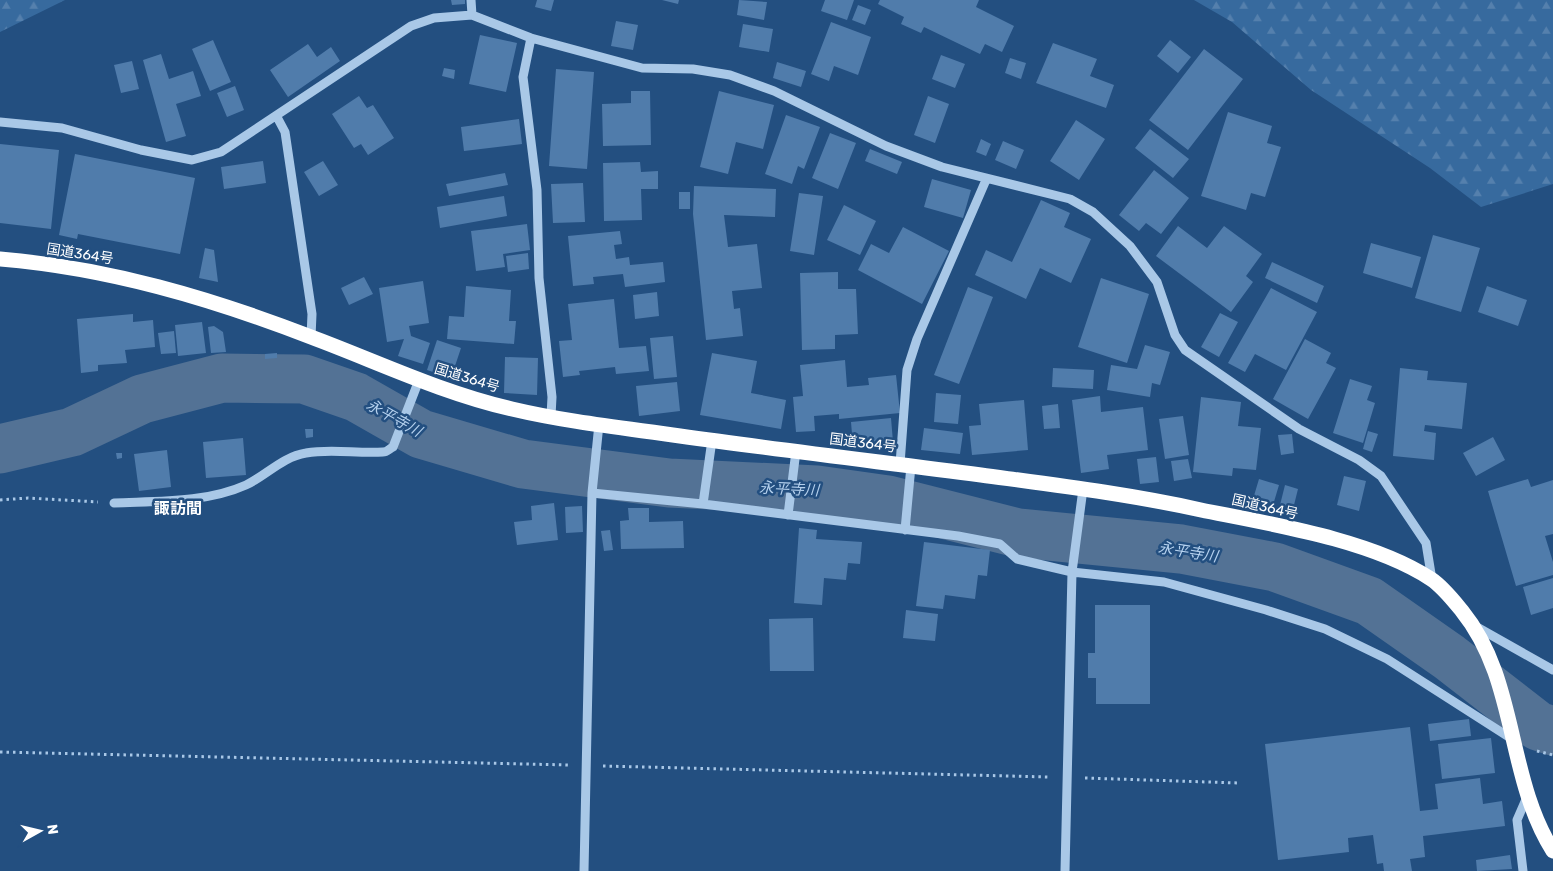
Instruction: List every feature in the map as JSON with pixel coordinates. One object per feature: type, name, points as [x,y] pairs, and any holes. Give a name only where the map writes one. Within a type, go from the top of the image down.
[{"type":"highway","name":"国道364号","points":[[0,260],[117,276],[214,301],[311,337],[417,387],[447,391],[515,410],[551,416],[598,431],[795,458],[907,470],[1082,496],[1153,499],[1350,544],[1388,557],[1432,580],[1452,598],[1473,624],[1484,643],[1499,682],[1527,797],[1540,831],[1553,851]]},
{"type":"street","points":[[470,0],[472,15]]},
{"type":"street","points":[[0,122],[62,128],[192,160],[221,152],[277,117],[411,26],[434,18],[472,15],[531,38],[642,68],[693,69],[730,75],[774,91],[886,146],[942,167],[986,180],[1070,199],[1093,212],[1130,246],[1157,282],[1175,335],[1185,350],[1299,429],[1359,460],[1381,476],[1426,543],[1432,580]]},
{"type":"street","points":[[531,38],[524,77],[537,190],[539,278],[552,397],[551,416]]},
{"type":"street","points":[[277,117],[285,132],[287,141],[312,314],[311,337]]},
{"type":"street","points":[[905,527],[908,370],[917,339],[986,180]]},
{"type":"street","points":[[114,503],[212,496],[246,485],[280,463],[306,453],[343,450],[385,452],[393,447],[417,387]]},
{"type":"street","points":[[584,871],[588,766],[593,489],[598,431]]},
{"type":"street","points":[[703,500],[711,446]]},
{"type":"street","points":[[789,512],[795,458]]},
{"type":"street","points":[[593,489],[703,500],[905,527],[1000,544],[1017,559],[1072,572],[1164,582],[1266,610],[1325,629],[1386,658],[1511,733]]},
{"type":"street","points":[[1064,871],[1072,572],[1082,496]]},
{"type":"street","points":[[1473,624],[1553,670]]},
{"type":"street","points":[[1524,871],[1517,820],[1527,797]]},
{"type":"path","points":[[0,500],[28,498],[114,503]]},
{"type":"path","points":[[0,752],[1239,783]]},
{"type":"green space","points":[[0,0],[65,0],[0,32]]},
{"type":"green space","points":[[1194,0],[1553,0],[1553,184],[1481,207],[1430,168],[1311,90],[1232,22]]},
{"type":"building","points":[[451,0],[465,0],[465,4],[452,5]]},
{"type":"building","points":[[537,0],[554,0],[551,11],[535,7]]},
{"type":"building","points":[[662,0],[679,0],[678,4]]},
{"type":"building","points":[[739,0],[767,2],[764,20],[737,15]]},
{"type":"building","points":[[825,0],[854,0],[847,20],[821,11]]},
{"type":"building","points":[[880,0],[979,0],[976,7],[1014,26],[1002,52],[985,44],[980,54],[924,27],[921,33],[901,24],[904,17],[878,4]]},
{"type":"building","points":[[858,5],[871,10],[865,25],[852,20]]},
{"type":"building","points":[[616,21],[638,25],[633,50],[611,46]]},
{"type":"building","points":[[831,22],[871,37],[858,75],[834,66],[829,81],[811,74]]},
{"type":"building","points":[[743,24],[773,29],[769,52],[739,47]]},
{"type":"building","points":[[480,35],[517,43],[506,92],[469,84]]},
{"type":"building","points":[[213,40],[231,82],[210,91],[192,49]]},
{"type":"building","points":[[1170,40],[1191,57],[1178,73],[1157,56]]},
{"type":"building","points":[[1053,43],[1097,59],[1090,76],[1114,85],[1106,108],[1036,83]]},
{"type":"building","points":[[308,44],[317,57],[331,47],[340,61],[288,97],[270,70]]},
{"type":"building","points":[[1204,49],[1243,79],[1188,150],[1149,120]]},
{"type":"building","points":[[161,54],[169,79],[193,71],[201,96],[176,104],[186,136],[166,142],[143,60]]},
{"type":"building","points":[[941,55],[965,64],[955,88],[932,79]]},
{"type":"building","points":[[1010,58],[1026,63],[1021,79],[1005,73]]},
{"type":"building","points":[[132,61],[139,89],[121,93],[114,65]]},
{"type":"building","points":[[777,62],[806,71],[801,87],[773,78]]},
{"type":"building","points":[[444,68],[455,70],[454,79],[442,76]]},
{"type":"building","points":[[556,69],[594,72],[587,169],[549,166]]},
{"type":"building","points":[[235,86],[244,110],[227,117],[217,93]]},
{"type":"building","points":[[631,91],[650,91],[651,145],[603,146],[602,104],[631,103]]},
{"type":"building","points":[[719,91],[774,105],[763,149],[736,142],[728,174],[700,167]]},
{"type":"building","points":[[359,96],[367,108],[373,105],[394,138],[368,155],[361,144],[354,148],[332,114]]},
{"type":"building","points":[[928,96],[949,104],[935,143],[914,135]]},
{"type":"building","points":[[1228,112],[1272,126],[1267,143],[1281,147],[1265,197],[1251,193],[1246,210],[1201,196]]},
{"type":"building","points":[[786,115],[820,127],[804,169],[798,166],[792,184],[765,174]]},
{"type":"building","points":[[519,119],[522,144],[464,151],[461,127]]},
{"type":"building","points":[[1076,120],[1105,139],[1079,180],[1050,161]]},
{"type":"building","points":[[1150,129],[1189,159],[1173,178],[1135,148]]},
{"type":"building","points":[[830,133],[856,143],[838,189],[812,178]]},
{"type":"building","points":[[981,139],[991,144],[986,156],[976,152]]},
{"type":"building","points":[[1003,141],[1024,150],[1016,169],[995,160]]},
{"type":"building","points":[[0,144],[59,150],[51,229],[0,223]]},
{"type":"building","points":[[870,149],[902,162],[897,174],[865,161]]},
{"type":"building","points":[[75,154],[195,178],[180,254],[78,234],[77,239],[59,235]]},
{"type":"building","points":[[263,161],[266,183],[224,189],[221,167]]},
{"type":"building","points":[[323,161],[338,185],[319,196],[304,172]]},
{"type":"building","points":[[640,162],[641,172],[658,171],[658,189],[641,189],[642,220],[604,221],[603,163]]},
{"type":"building","points":[[1154,170],[1189,198],[1161,234],[1146,223],[1139,231],[1119,215]]},
{"type":"building","points":[[505,173],[508,185],[449,196],[446,184]]},
{"type":"building","points":[[932,179],[971,190],[963,218],[924,207]]},
{"type":"building","points":[[583,183],[585,222],[553,223],[551,184]]},
{"type":"building","points":[[694,186],[776,189],[775,217],[724,215],[728,247],[757,244],[762,288],[732,291],[734,309],[740,308],[743,336],[706,340],[693,214]]},
{"type":"building","points":[[679,192],[690,192],[690,209],[679,209]]},
{"type":"building","points":[[799,193],[823,196],[814,255],[790,251]]},
{"type":"building","points":[[504,196],[507,216],[440,228],[437,207]]},
{"type":"building","points":[[1041,200],[1070,213],[1064,227],[1091,239],[1071,283],[1040,268],[1026,299],[975,275],[986,250],[1012,262]]},
{"type":"building","points":[[844,205],[876,221],[860,255],[827,240]]},
{"type":"building","points":[[527,224],[530,250],[503,254],[505,267],[476,271],[471,231]]},
{"type":"building","points":[[1178,226],[1207,248],[1224,226],[1262,254],[1246,276],[1253,282],[1231,312],[1156,256]]},
{"type":"building","points":[[903,227],[949,251],[922,304],[858,270],[871,244],[889,253]]},
{"type":"building","points":[[620,231],[622,244],[614,245],[616,259],[629,257],[630,265],[663,262],[665,282],[625,287],[623,274],[593,277],[594,284],[573,286],[568,236]]},
{"type":"building","points":[[1433,235],[1480,248],[1461,312],[1415,298]]},
{"type":"building","points":[[1371,243],[1421,257],[1412,288],[1363,273]]},
{"type":"building","points":[[205,248],[214,250],[218,282],[199,278]]},
{"type":"building","points":[[528,253],[529,269],[508,272],[506,256]]},
{"type":"building","points":[[1272,262],[1324,286],[1317,303],[1265,278]]},
{"type":"building","points":[[838,272],[838,289],[856,289],[858,334],[835,335],[835,349],[802,350],[800,273]]},
{"type":"building","points":[[364,277],[373,294],[349,305],[341,288]]},
{"type":"building","points":[[1101,278],[1149,294],[1127,363],[1078,347]]},
{"type":"building","points":[[423,281],[429,323],[409,326],[411,336],[430,343],[423,364],[398,356],[404,339],[387,342],[379,288]]},
{"type":"building","points":[[466,286],[511,290],[509,321],[516,321],[514,344],[447,339],[449,316],[464,317]]},
{"type":"building","points":[[1487,286],[1527,300],[1518,326],[1478,312]]},
{"type":"building","points":[[968,287],[993,297],[959,384],[934,375]]},
{"type":"building","points":[[1271,288],[1317,312],[1286,370],[1255,354],[1245,372],[1228,363]]},
{"type":"building","points":[[657,292],[659,316],[635,319],[633,295]]},
{"type":"building","points":[[614,299],[619,348],[646,346],[649,371],[616,374],[615,367],[579,371],[580,375],[563,377],[559,341],[572,340],[568,304]]},
{"type":"building","points":[[1220,313],[1238,322],[1219,357],[1201,347]]},
{"type":"building","points":[[133,314],[133,322],[153,320],[155,347],[125,350],[127,363],[98,365],[98,371],[81,373],[77,319]]},
{"type":"building","points":[[202,322],[206,353],[178,356],[175,325]]},
{"type":"building","points":[[214,326],[223,332],[226,352],[211,353],[208,327]]},
{"type":"building","points":[[174,331],[176,353],[161,354],[158,333]]},
{"type":"building","points":[[673,336],[677,377],[654,379],[650,338]]},
{"type":"building","points":[[1305,339],[1331,353],[1326,363],[1336,368],[1308,419],[1273,399]]},
{"type":"building","points":[[437,340],[461,348],[451,378],[427,370]]},
{"type":"building","points":[[1145,345],[1170,352],[1160,385],[1152,383],[1150,397],[1107,390],[1111,365],[1137,369]]},
{"type":"building","points":[[277,353],[277,358],[265,359],[265,354]]},
{"type":"building","points":[[712,353],[757,361],[751,393],[786,400],[781,429],[700,415]]},
{"type":"building","points":[[505,357],[538,358],[537,395],[504,393]]},
{"type":"building","points":[[845,360],[847,387],[869,385],[868,378],[896,375],[900,413],[839,419],[839,414],[814,416],[815,431],[796,432],[793,397],[803,396],[800,365]]},
{"type":"building","points":[[1053,368],[1094,370],[1093,389],[1052,387]]},
{"type":"building","points":[[1400,368],[1428,371],[1427,380],[1467,383],[1462,429],[1425,425],[1424,431],[1436,433],[1434,460],[1393,456]]},
{"type":"building","points":[[1350,379],[1372,386],[1367,400],[1375,403],[1363,443],[1333,433]]},
{"type":"building","points":[[677,382],[680,411],[639,416],[636,386]]},
{"type":"building","points":[[936,393],[961,395],[958,424],[934,422]]},
{"type":"building","points":[[1100,396],[1101,412],[1143,407],[1148,450],[1107,455],[1109,469],[1081,473],[1072,400]]},
{"type":"building","points":[[1201,397],[1241,402],[1238,426],[1261,428],[1256,470],[1233,468],[1232,476],[1193,472]]},
{"type":"building","points":[[1024,400],[1028,450],[972,455],[969,426],[981,425],[979,404]]},
{"type":"building","points":[[1058,404],[1060,428],[1044,429],[1042,406]]},
{"type":"building","points":[[1183,416],[1189,455],[1165,459],[1159,419]]},
{"type":"building","points":[[891,418],[893,442],[853,446],[851,422]]},
{"type":"building","points":[[924,428],[963,433],[960,454],[921,450]]},
{"type":"building","points":[[305,429],[313,429],[313,437],[306,438]]},
{"type":"building","points":[[1368,431],[1378,434],[1372,452],[1363,449]]},
{"type":"building","points":[[1292,434],[1294,453],[1281,455],[1278,435]]},
{"type":"building","points":[[1493,437],[1505,460],[1476,476],[1463,453]]},
{"type":"building","points":[[243,438],[246,475],[206,478],[203,442]]},
{"type":"building","points":[[167,450],[171,487],[139,491],[134,454]]},
{"type":"building","points":[[116,453],[122,453],[122,458],[117,459]]},
{"type":"building","points":[[1156,457],[1159,482],[1140,484],[1137,459]]},
{"type":"building","points":[[1188,459],[1192,478],[1174,481],[1171,461]]},
{"type":"building","points":[[1344,476],[1366,481],[1359,511],[1337,505]]},
{"type":"building","points":[[1259,479],[1279,485],[1273,505],[1253,499]]},
{"type":"building","points":[[1528,479],[1531,487],[1553,480],[1553,534],[1545,536],[1553,562],[1553,575],[1516,586],[1488,491]]},
{"type":"building","points":[[1285,485],[1298,489],[1293,509],[1280,505]]},
{"type":"building","points":[[554,503],[558,540],[517,545],[514,522],[532,520],[531,506]]},
{"type":"building","points":[[582,506],[583,532],[566,533],[565,507]]},
{"type":"building","points":[[628,508],[649,508],[649,522],[683,521],[684,548],[621,549],[620,521],[629,520]]},
{"type":"building","points":[[799,528],[817,530],[816,539],[862,542],[860,564],[848,563],[846,580],[824,578],[822,605],[794,603]]},
{"type":"building","points":[[610,530],[613,550],[604,551],[601,531]]},
{"type":"building","points":[[924,542],[990,550],[987,576],[978,575],[975,599],[945,595],[943,609],[916,606]]},
{"type":"building","points":[[1553,578],[1553,608],[1531,615],[1523,587]]},
{"type":"building","points":[[1095,605],[1150,605],[1150,704],[1096,704],[1096,678],[1088,678],[1088,653],[1095,653]]},
{"type":"building","points":[[906,610],[938,614],[935,641],[903,638]]},
{"type":"building","points":[[813,618],[814,671],[770,671],[769,619]]},
{"type":"building","points":[[1469,719],[1471,736],[1430,741],[1428,724]]},
{"type":"building","points":[[1410,727],[1420,811],[1438,809],[1435,784],[1480,778],[1483,804],[1502,801],[1505,826],[1423,836],[1425,857],[1410,859],[1412,871],[1384,871],[1383,863],[1377,864],[1373,835],[1348,838],[1349,852],[1278,860],[1265,744]]},
{"type":"building","points":[[1491,738],[1495,773],[1442,779],[1438,744]]},
{"type":"building","points":[[1510,855],[1512,869],[1477,871],[1476,860]]},
{"type":"waterway","name":"永平寺川","points":[[0,449],[72,432],[142,399],[222,378],[304,379],[356,397],[421,434],[523,464],[669,483],[817,490],[888,500],[1018,533],[1181,549],[1275,567],[1369,601],[1449,657],[1538,726],[1553,731]]},
{"type":"district","name":"諏訪間","points":[[178,508]]}]
